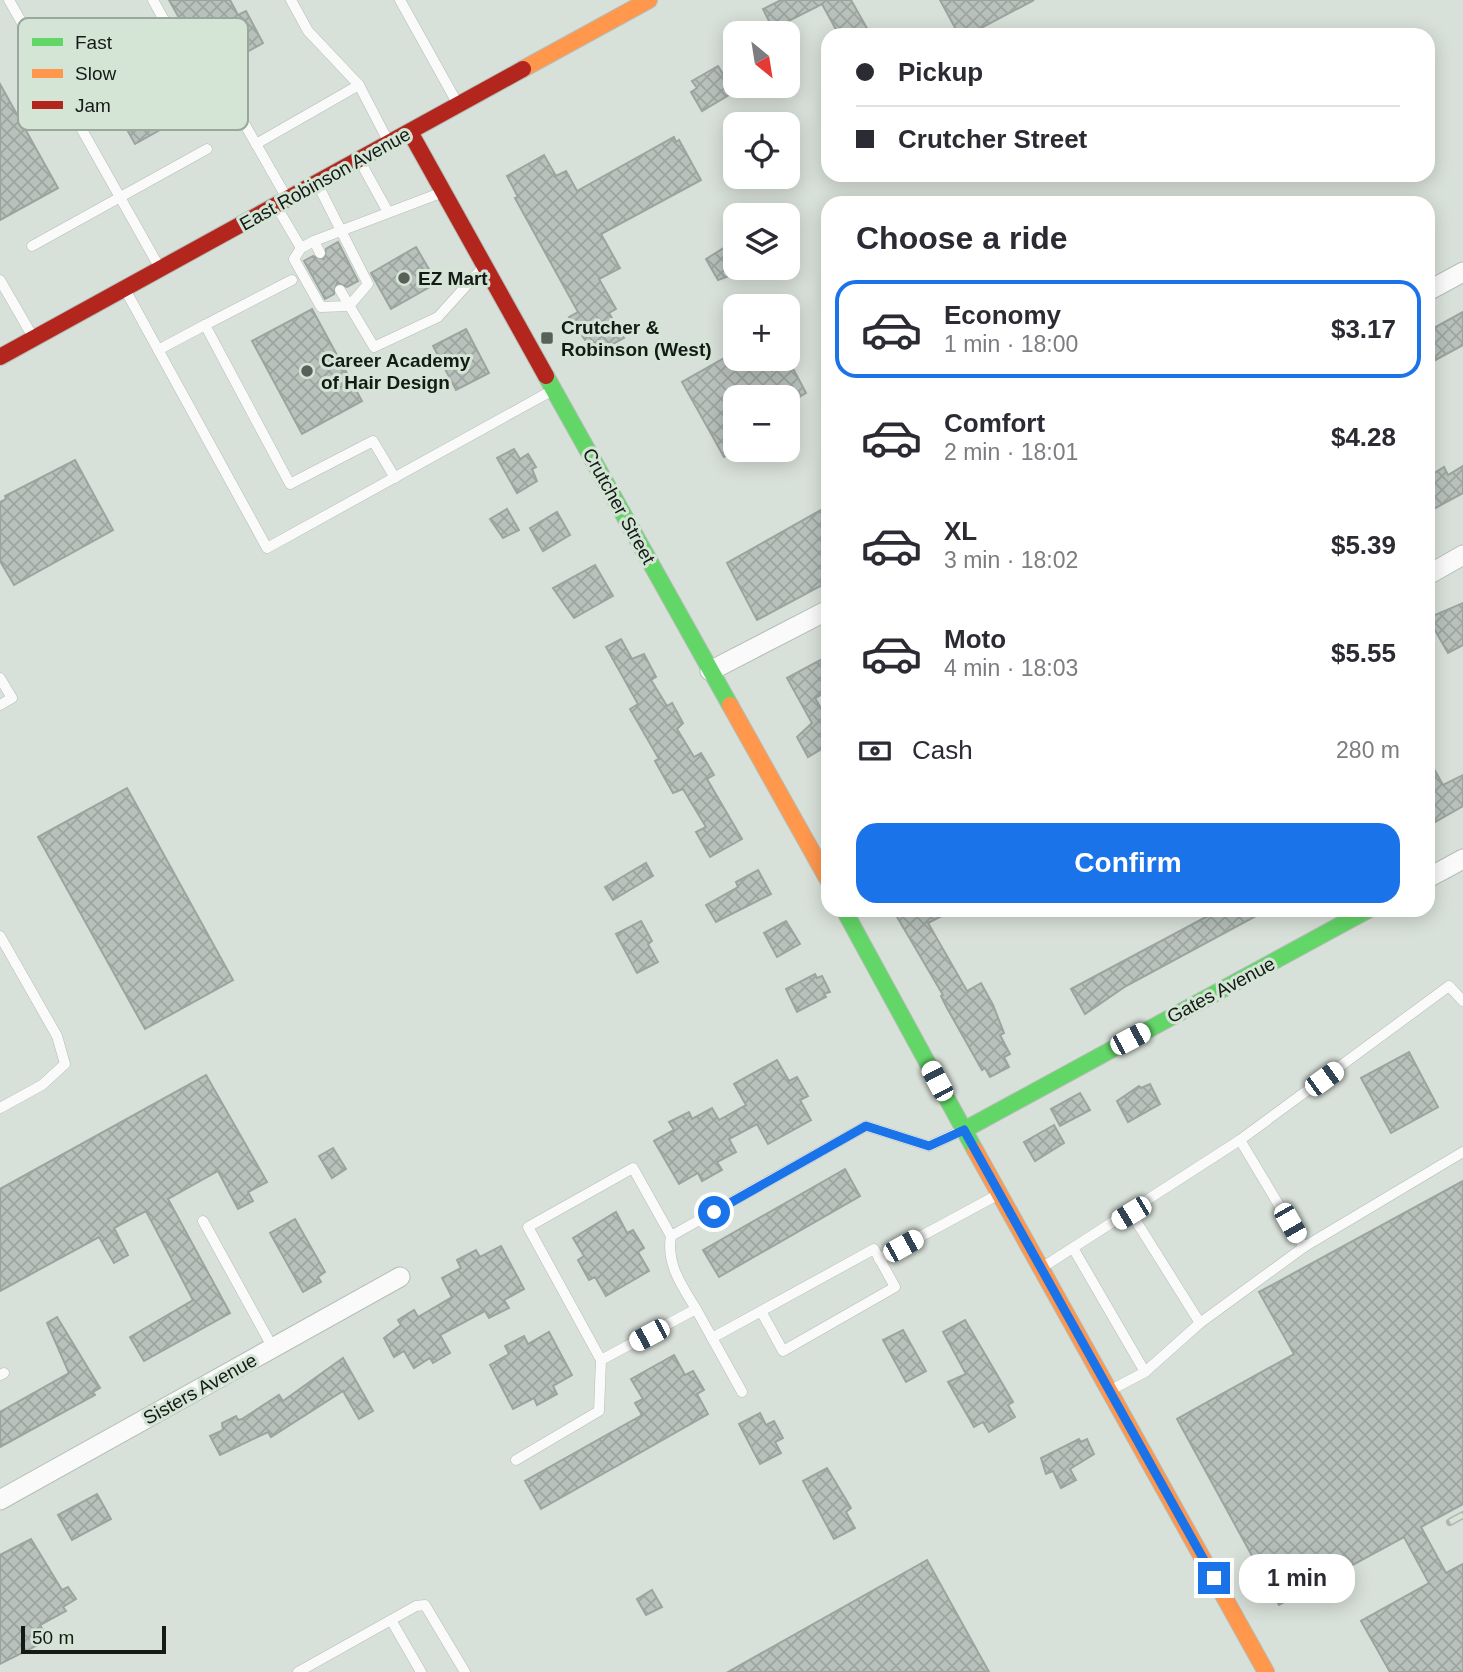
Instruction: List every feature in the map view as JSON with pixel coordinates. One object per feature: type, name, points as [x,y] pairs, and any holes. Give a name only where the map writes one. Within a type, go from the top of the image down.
[{"type":"main road","name":"East Robinson Avenue","points":[[0,357],[649,0]]},
{"type":"main road","name":"Crutcher Street","points":[[410,132],[821,868]]},
{"type":"main road","points":[[848,917],[1266,1672]]},
{"type":"main road","name":"Gates Avenue","points":[[964,1130],[1355,917]]},
{"type":"street","points":[[1435,287],[1463,272]]},
{"type":"street","points":[[1435,571],[1463,555]]},
{"type":"street","points":[[710,671],[821,614]]},
{"type":"street","points":[[1435,874],[1463,859]]},
{"type":"street","name":"Sisters Avenue","points":[[0,1500],[400,1277]]},
{"type":"lane","points":[[9,0],[19,18]]},
{"type":"lane","points":[[153,0],[163,18]]},
{"type":"lane","points":[[291,0],[308,31],[359,85],[390,143]]},
{"type":"lane","points":[[400,0],[459,106]]},
{"type":"lane","points":[[256,144],[359,85]]},
{"type":"lane","points":[[82,130],[160,269]]},
{"type":"lane","points":[[248,130],[301,248]]},
{"type":"lane","points":[[32,246],[207,149]]},
{"type":"lane","points":[[360,160],[388,212]]},
{"type":"lane","points":[[317,183],[340,229],[368,284],[349,306],[321,307],[294,259],[301,248],[340,229],[443,192]]},
{"type":"lane","points":[[314,241],[320,253]]},
{"type":"lane","points":[[340,290],[374,347],[438,317],[485,266]]},
{"type":"lane","points":[[158,350],[292,280]]},
{"type":"lane","points":[[0,281],[34,338]]},
{"type":"lane","points":[[125,289],[267,548],[554,390]]},
{"type":"lane","points":[[205,325],[290,484],[373,441],[395,478]]},
{"type":"lane","points":[[0,678],[12,698],[0,705]]},
{"type":"lane","points":[[0,936],[57,1036],[65,1065],[42,1085],[0,1108]]},
{"type":"lane","points":[[1040,1268],[1131,1213],[1240,1140],[1449,986],[1463,1001]]},
{"type":"lane","points":[[671,1236],[866,1126],[929,1146],[964,1130]]},
{"type":"lane","points":[[1240,1140],[1304,1247]]},
{"type":"lane","points":[[1110,1391],[1144,1372],[1200,1323],[1304,1247],[1463,1152]]},
{"type":"lane","points":[[516,1460],[600,1411],[601,1360],[528,1227],[633,1168],[671,1236],[668,1252],[678,1279],[742,1392]]},
{"type":"lane","points":[[879,1259],[999,1194]]},
{"type":"lane","points":[[1131,1213],[1200,1323]]},
{"type":"lane","points":[[202,1221],[273,1348]]},
{"type":"lane","points":[[1073,1248],[1144,1372]]},
{"type":"lane","points":[[712,1338],[874,1249],[895,1287],[783,1351],[762,1312]]},
{"type":"lane","points":[[601,1360],[696,1309]]},
{"type":"lane","points":[[298,1672],[416,1606],[425,1605],[465,1672]]},
{"type":"lane","points":[[391,1620],[421,1672]]},
{"type":"building","points":[[169,0],[230,0],[238,15],[246,11],[263,43],[248,51],[248,18],[179,18]]},
{"type":"building","points":[[781,0],[851,0],[867,28],[835,28],[822,4],[789,21],[769,21],[763,9]]},
{"type":"building","points":[[940,0],[1034,0],[981,28],[955,28]]},
{"type":"building","points":[[718,66],[723,74],[724,98],[702,111],[691,92],[697,88],[692,81]]},
{"type":"building","points":[[0,84],[18,116],[18,130],[26,130],[58,188],[0,220]]},
{"type":"building","points":[[127,130],[160,130],[135,144]]},
{"type":"building","points":[[674,137],[676,142],[679,140],[701,180],[601,234],[620,268],[599,279],[616,309],[609,313],[624,338],[595,354],[569,317],[578,312],[515,198],[518,197],[507,176],[544,155],[556,176],[566,171],[577,191]]},
{"type":"building","points":[[338,242],[358,281],[347,287],[337,283],[334,294],[325,299],[304,261],[313,256],[324,259],[326,249]]},
{"type":"building","name":"EZ Mart","points":[[416,247],[437,283],[391,309],[371,273]]},
{"type":"building","points":[[723,248],[723,278],[718,280],[706,259]]},
{"type":"building","name":"Career Academy of Hair Design","points":[[312,309],[362,401],[302,434],[252,341]]},
{"type":"building","points":[[1463,312],[1463,345],[1435,360],[1435,327]]},
{"type":"building","points":[[466,329],[489,373],[456,390],[433,346]]},
{"type":"building","points":[[723,359],[723,371],[794,371],[806,393],[800,397],[800,385],[723,385],[723,455],[682,382]]},
{"type":"building","points":[[514,449],[520,459],[528,454],[536,467],[532,469],[537,481],[517,493],[497,458]]},
{"type":"building","points":[[75,460],[113,530],[14,585],[0,561],[0,502],[6,499],[5,496]]},
{"type":"building","points":[[1463,466],[1463,493],[1435,508],[1435,473],[1444,467],[1448,475]]},
{"type":"building","points":[[507,509],[519,530],[503,538],[490,519]]},
{"type":"building","points":[[821,510],[821,586],[757,620],[727,563]]},
{"type":"building","points":[[557,512],[570,535],[543,551],[530,528]]},
{"type":"building","points":[[595,565],[613,596],[574,618],[553,588]]},
{"type":"building","points":[[1463,603],[1463,645],[1448,653],[1435,630],[1435,615]]},
{"type":"building","points":[[621,639],[632,659],[644,654],[656,677],[651,680],[667,706],[672,703],[683,723],[677,729],[694,757],[701,753],[714,775],[707,779],[742,839],[710,857],[696,832],[706,827],[683,789],[673,793],[655,761],[659,759],[630,709],[638,704],[606,647]]},
{"type":"building","points":[[821,660],[821,695],[815,698],[821,708],[821,749],[808,757],[797,737],[812,723],[787,678]]},
{"type":"building","points":[[1435,771],[1443,785],[1463,775],[1463,806],[1435,822]]},
{"type":"building","points":[[127,788],[233,980],[145,1029],[38,837]]},
{"type":"building","points":[[646,863],[653,876],[613,900],[605,887]]},
{"type":"building","points":[[758,870],[771,894],[716,922],[706,905],[738,887],[736,882]]},
{"type":"building","points":[[897,917],[940,917],[928,923],[967,991],[981,983],[1004,1033],[1000,1035],[1010,1054],[1004,1057],[1009,1067],[990,1077],[985,1068],[982,1070],[947,1008],[941,996],[943,995]]},
{"type":"building","points":[[1206,917],[1254,917],[1126,986],[1085,1014],[1071,989]]},
{"type":"building","points":[[641,921],[652,941],[648,944],[658,962],[637,973],[616,934]]},
{"type":"building","points":[[786,921],[800,944],[777,957],[764,933]]},
{"type":"building","points":[[815,974],[817,978],[822,976],[830,992],[824,994],[826,997],[797,1012],[786,989]]},
{"type":"building","points":[[1409,1052],[1438,1107],[1391,1133],[1361,1078]]},
{"type":"building","points":[[777,1060],[789,1081],[797,1077],[808,1096],[800,1100],[811,1120],[768,1144],[757,1124],[729,1139],[736,1152],[717,1162],[722,1170],[702,1181],[698,1173],[679,1184],[654,1141],[674,1130],[669,1122],[689,1112],[692,1119],[712,1108],[719,1120],[746,1105],[734,1084]]},
{"type":"building","points":[[206,1075],[267,1182],[248,1192],[253,1201],[238,1209],[218,1171],[168,1199],[230,1313],[144,1361],[130,1337],[193,1300],[146,1211],[114,1228],[128,1255],[114,1263],[99,1237],[0,1291],[0,1189]]},
{"type":"building","points":[[1150,1084],[1160,1104],[1128,1122],[1117,1101],[1139,1086],[1141,1088]]},
{"type":"building","points":[[1080,1093],[1090,1110],[1060,1126],[1051,1109]]},
{"type":"building","points":[[1054,1125],[1064,1143],[1035,1161],[1024,1142]]},
{"type":"building","points":[[333,1148],[346,1169],[332,1178],[319,1156]]},
{"type":"building","points":[[845,1169],[860,1196],[719,1277],[703,1250]]},
{"type":"building","points":[[1463,1181],[1463,1504],[1421,1527],[1446,1573],[1463,1564],[1463,1672],[1390,1672],[1361,1621],[1429,1583],[1404,1537],[1279,1605],[1177,1419],[1294,1354],[1259,1292]]},
{"type":"building","points":[[616,1212],[627,1233],[633,1230],[644,1248],[638,1252],[649,1271],[606,1296],[595,1277],[589,1280],[578,1260],[584,1256],[573,1238]]},
{"type":"building","points":[[295,1219],[325,1272],[318,1277],[321,1282],[303,1292],[270,1233]]},
{"type":"building","points":[[501,1246],[524,1289],[504,1300],[509,1308],[489,1318],[485,1311],[440,1335],[450,1353],[433,1363],[430,1358],[414,1368],[404,1351],[394,1357],[384,1338],[401,1325],[398,1320],[414,1310],[418,1317],[452,1297],[442,1278],[461,1268],[457,1260],[476,1250],[480,1257]]},
{"type":"building","points":[[57,1317],[100,1388],[93,1392],[95,1395],[0,1447],[0,1412],[69,1373],[47,1323]]},
{"type":"building","points":[[965,1320],[1013,1402],[1008,1405],[1015,1417],[989,1432],[983,1422],[974,1427],[948,1382],[966,1374],[943,1332]]},
{"type":"building","points":[[903,1330],[926,1371],[906,1382],[883,1340]]},
{"type":"building","points":[[549,1332],[572,1375],[553,1386],[557,1394],[537,1405],[534,1398],[513,1409],[490,1365],[509,1354],[505,1346],[524,1336],[528,1344]]},
{"type":"building","points":[[674,1355],[685,1375],[693,1371],[704,1390],[697,1394],[708,1414],[541,1509],[525,1481],[642,1415],[635,1403],[643,1399],[631,1379]]},
{"type":"building","points":[[343,1358],[373,1411],[359,1419],[343,1391],[271,1437],[268,1432],[220,1455],[210,1436],[223,1430],[222,1423],[236,1416],[238,1420],[242,1419],[279,1395],[283,1401]]},
{"type":"building","points":[[760,1413],[766,1425],[774,1421],[783,1438],[775,1442],[781,1453],[760,1464],[739,1424]]},
{"type":"building","points":[[1079,1439],[1081,1442],[1087,1439],[1094,1454],[1070,1469],[1076,1480],[1061,1488],[1053,1471],[1046,1474],[1041,1458]]},
{"type":"building","points":[[827,1468],[851,1508],[846,1512],[855,1528],[834,1539],[803,1481]]},
{"type":"building","points":[[97,1494],[111,1519],[72,1540],[58,1515]]},
{"type":"building","points":[[31,1539],[62,1590],[68,1587],[76,1599],[63,1607],[66,1611],[40,1625],[47,1637],[40,1644],[0,1664],[0,1555]]},
{"type":"building","points":[[927,1560],[989,1672],[728,1672]]},
{"type":"building","points":[[652,1590],[662,1607],[646,1615],[637,1599]]},
{"type":"railway","points":[[1450,1522],[1463,1515]]},
{"type":"traffic: fast","points":[[546,376],[730,705]]},
{"type":"traffic: fast","points":[[848,917],[975,1150]]},
{"type":"traffic: fast","points":[[964,1130],[1355,917]]},
{"type":"traffic: slow","points":[[523,69],[649,0]]},
{"type":"traffic: slow","points":[[730,705],[821,868]]},
{"type":"traffic: slow","points":[[975,1150],[1266,1672]]},
{"type":"traffic: jam","points":[[0,357],[523,69]]},
{"type":"traffic: jam","points":[[410,132],[546,376]]},
{"type":"place","name":"EZ Mart","points":[[404,278]]},
{"type":"place","name":"Crutcher & Robinson (West)","points":[[547,338]]},
{"type":"place","name":"Career Academy of Hair Design","points":[[307,371]]},
{"type":"route","points":[[714,1212],[866,1126],[929,1146],[964,1130],[1214,1578]]}]
